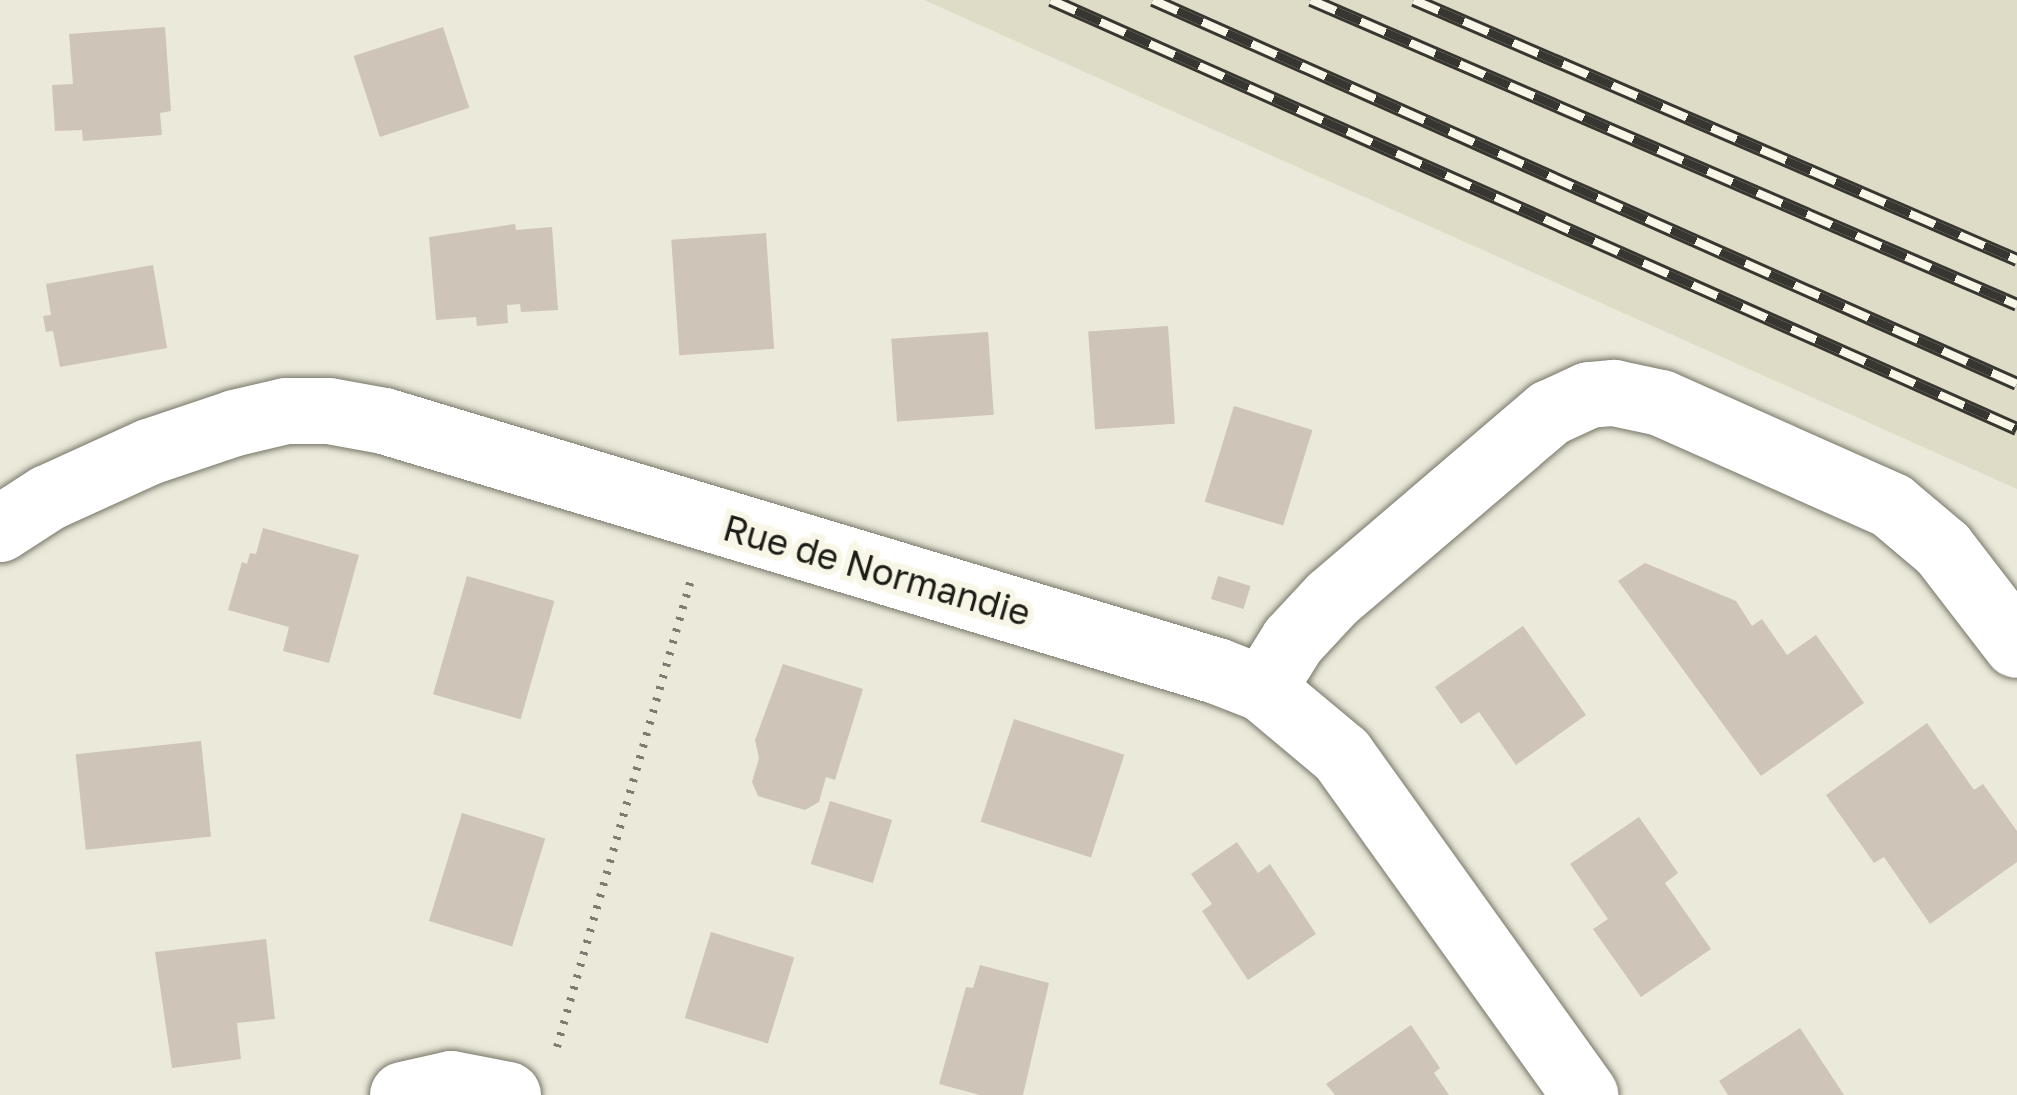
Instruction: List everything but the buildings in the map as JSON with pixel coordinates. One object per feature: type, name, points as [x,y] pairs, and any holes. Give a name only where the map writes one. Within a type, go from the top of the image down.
[{"type":"street","points":[[1263,689],[1293,641],[1332,599],[1550,413],[1589,395],[1614,393],[1661,403],[1892,506],[1943,549],[2017,645]]},
{"type":"street","name":"Rue de Normandie","points":[[0,529],[48,498],[149,452],[286,411],[328,411],[384,422],[1164,653],[1263,689],[1342,755],[1585,1095]]},
{"type":"street","points":[[403,1095],[452,1084],[508,1095]]},
{"type":"path","points":[[556,1049],[707,520]]},
{"type":"shaded area","points":[[924,0],[2017,0],[2017,489]]},
{"type":"railway","points":[[1051,0],[2017,429]]},
{"type":"railway","points":[[1153,0],[2017,384]]},
{"type":"railway","points":[[1311,0],[2017,305]]},
{"type":"railway","points":[[1414,0],[2017,260]]}]
